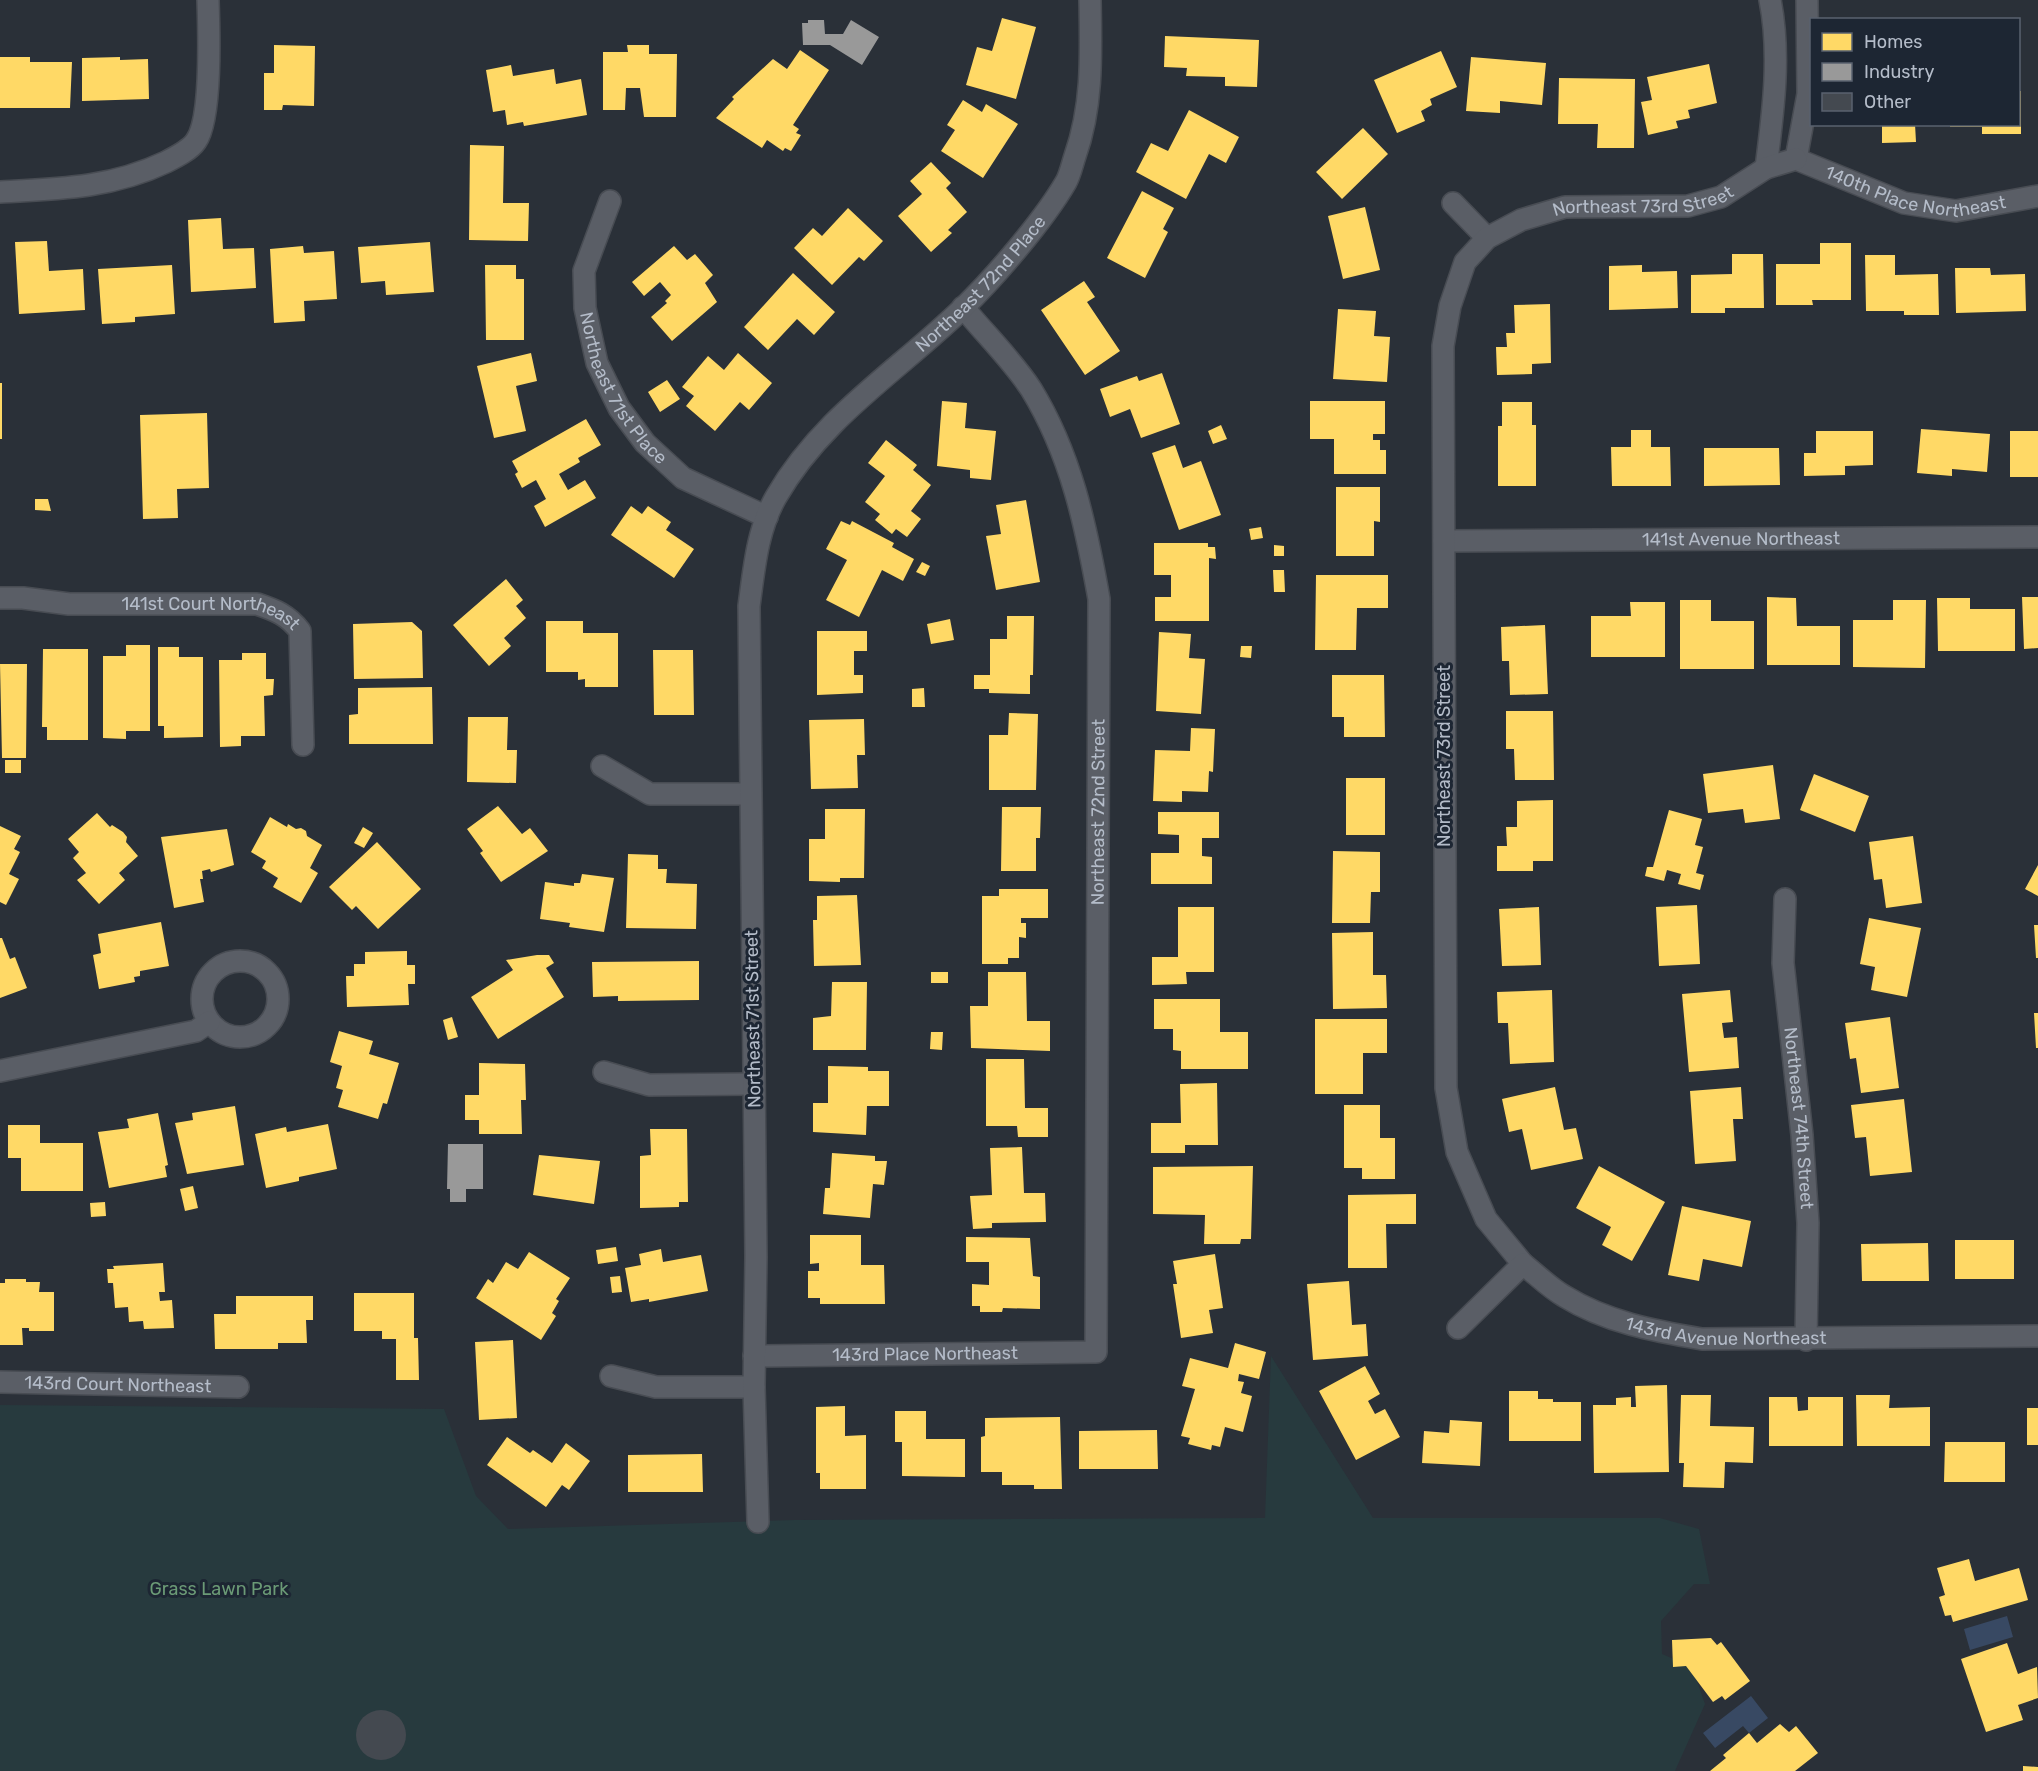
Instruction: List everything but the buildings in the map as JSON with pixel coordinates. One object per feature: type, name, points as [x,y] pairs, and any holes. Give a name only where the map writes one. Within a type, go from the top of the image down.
[{"type":"street","points":[[0,192],[66,189],[135,177],[177,156],[196,142],[206,118],[208,0]]},
{"type":"street","name":"Northeast 72nd Place","points":[[767,517],[793,470],[842,411],[963,307],[1022,241],[1067,181],[1086,125],[1091,70],[1090,0]]},
{"type":"street","points":[[1766,168],[1775,99],[1774,23],[1770,0]]},
{"type":"street","points":[[1797,159],[1808,94],[1807,0]]},
{"type":"street","name":"Northeast 73rd Street","points":[[1523,1264],[1486,1219],[1457,1152],[1446,1088],[1443,346],[1449,306],[1465,262],[1487,238],[1521,220],[1565,207],[1688,206],[1721,197],[1766,168],[1797,159]]},
{"type":"street","name":"140th Place Northeast","points":[[1797,159],[1904,203],[1956,211],[2038,196]]},
{"type":"street","name":"Northeast 71st Place","points":[[610,201],[584,271],[585,308],[601,372],[619,408],[645,442],[683,477],[767,517]]},
{"type":"street","points":[[1453,203],[1487,238]]},
{"type":"street","name":"Northeast 72nd Street","points":[[963,307],[1030,389],[1059,444],[1083,513],[1099,599],[1096,1352]]},
{"type":"street","name":"Northeast 71st Street","points":[[758,1522],[754,1387],[749,606],[756,557],[767,517]]},
{"type":"street","name":"141st Avenue Northeast","points":[[1444,541],[2038,537]]},
{"type":"street","name":"141st Court Northeast","points":[[0,598],[23,598],[69,604],[256,604],[280,612],[291,619],[300,631],[303,746]]},
{"type":"street","points":[[602,766],[650,794],[750,794]]},
{"type":"street","name":"Northeast 74th Street","points":[[1785,898],[1783,963],[1802,1135],[1808,1223],[1806,1340]]},
{"type":"street","points":[[0,1071],[196,1031],[209,1022]]},
{"type":"street","points":[[604,1072],[649,1085],[753,1084]]},
{"type":"street","points":[[1458,1328],[1523,1264]]},
{"type":"street","name":"143rd Avenue Northeast","points":[[1523,1264],[1563,1296],[1610,1319],[1652,1331],[1702,1339],[1806,1340],[2038,1336]]},
{"type":"street","name":"143rd Place Northeast","points":[[754,1356],[1096,1352]]},
{"type":"street","points":[[610,1376],[656,1387],[754,1387]]},
{"type":"street","name":"143rd Court Northeast","points":[[0,1382],[238,1387]]},
{"type":"green space","name":"Grass Lawn Park","points":[[1271,1356],[1373,1518],[1660,1518],[1699,1529],[1710,1584],[1694,1584],[1661,1621],[1662,1654],[1692,1667],[1705,1704],[1675,1771],[0,1771],[0,1405],[444,1409],[476,1496],[508,1529],[795,1520],[1265,1518]]},
{"type":"water","points":[[2007,1616],[2013,1637],[1970,1650],[1964,1629]]},
{"type":"water","points":[[1751,1696],[1768,1718],[1749,1733],[1743,1726],[1715,1748],[1703,1733]]}]
